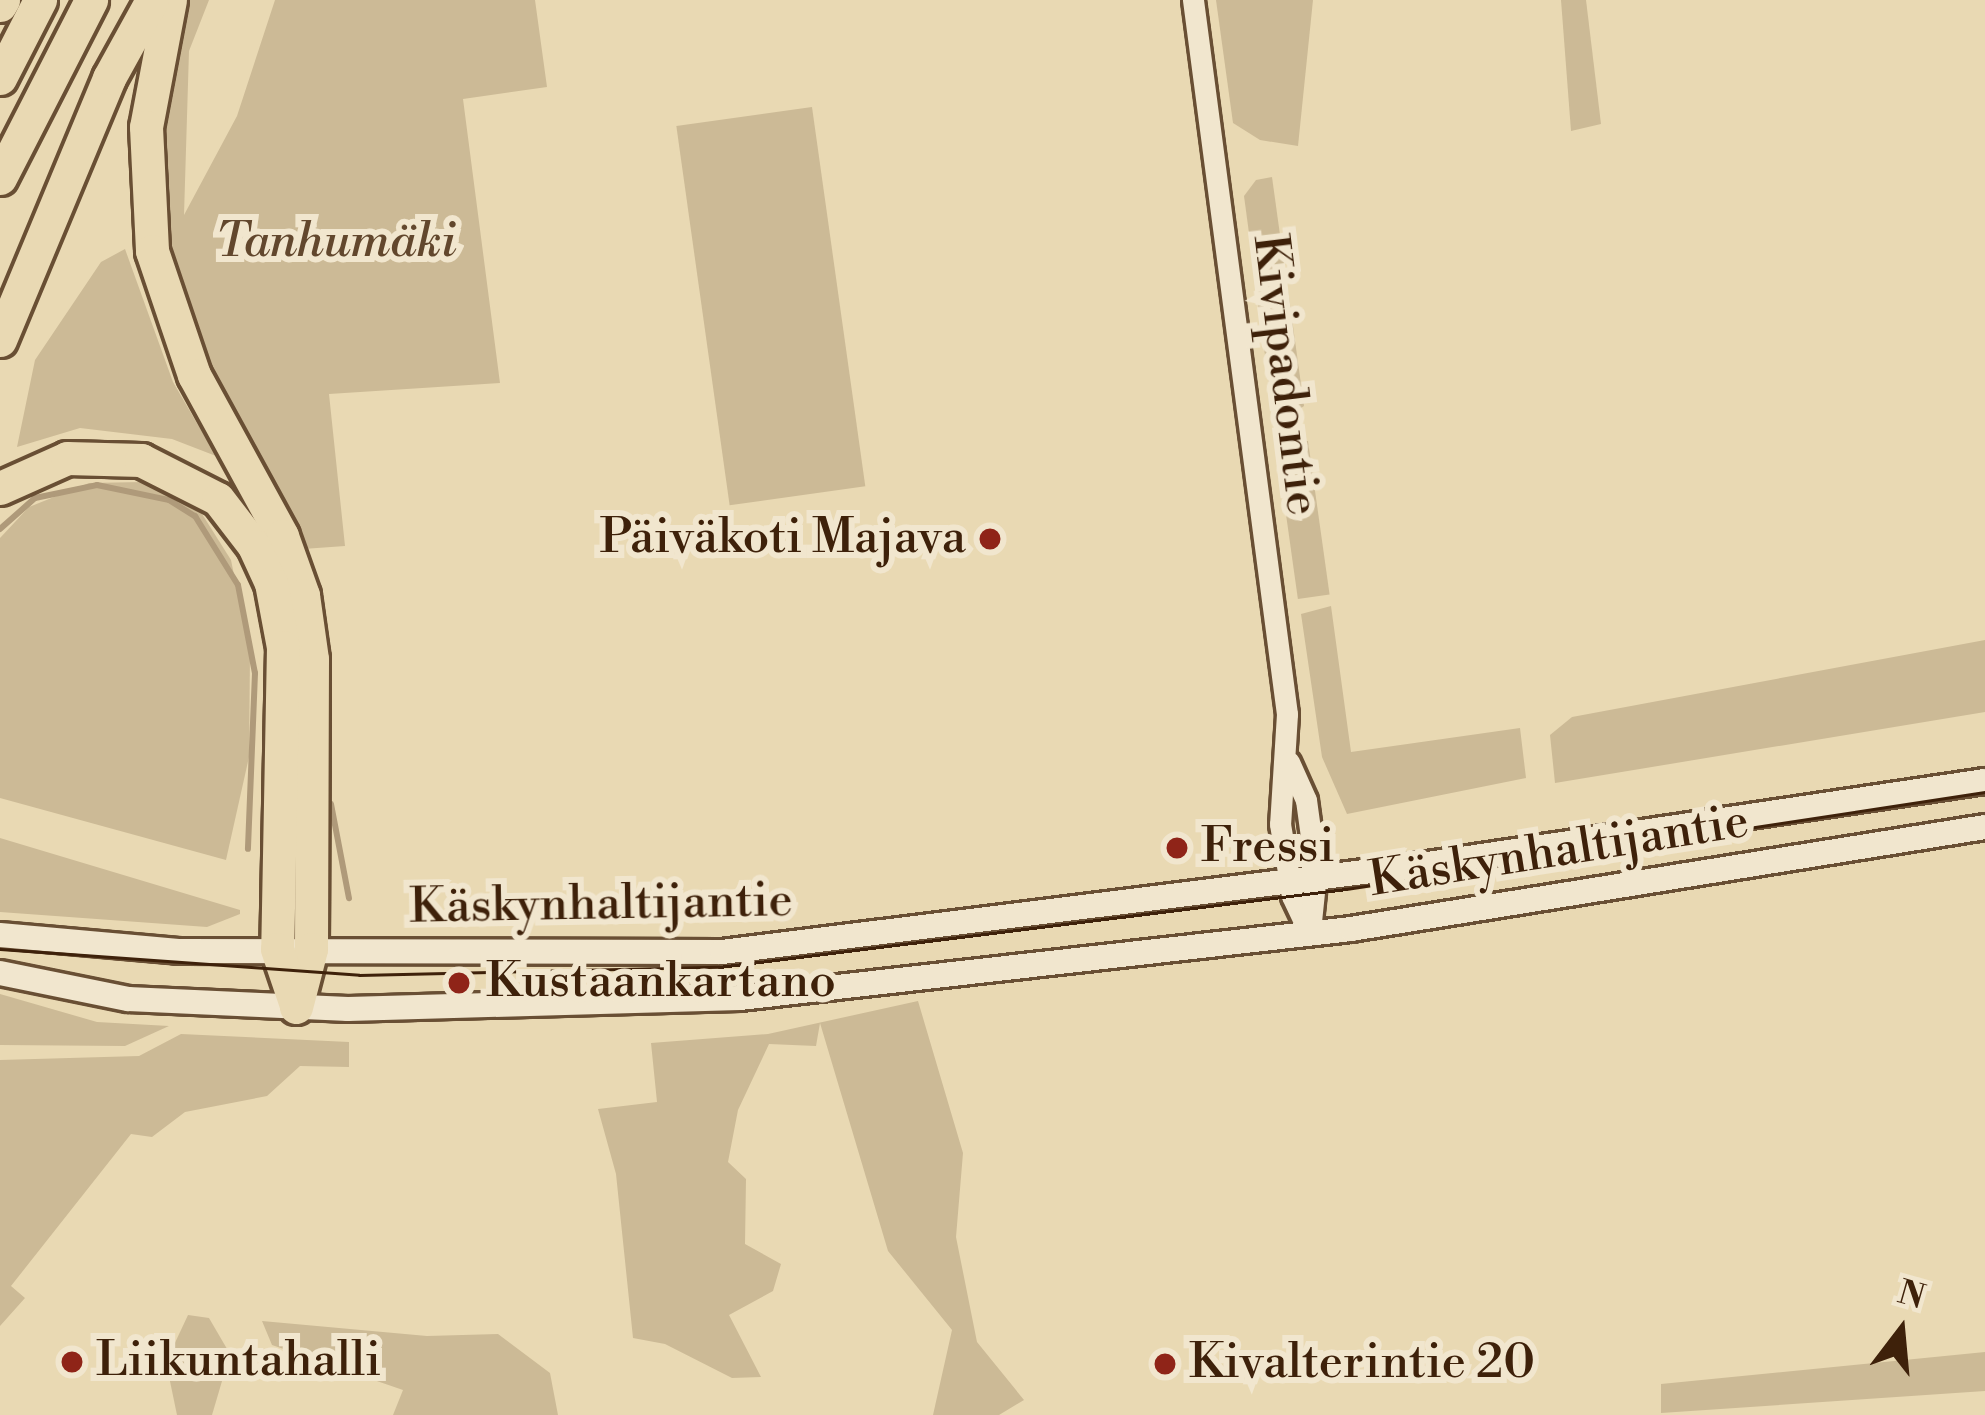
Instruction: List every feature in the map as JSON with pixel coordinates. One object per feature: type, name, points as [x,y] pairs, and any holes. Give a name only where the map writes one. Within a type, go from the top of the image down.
[{"type":"highway","points":[[0,78],[40,0]]},
{"type":"highway","points":[[0,178],[91,0]]},
{"type":"highway","points":[[0,340],[109,78],[152,0]]},
{"type":"highway","points":[[170,0],[146,127],[152,251],[194,375],[257,483],[303,595],[315,721],[294,949]]},
{"type":"highway","points":[[0,488],[67,458],[141,460],[218,499],[254,545],[272,583],[284,647],[296,1006]]},
{"type":"main road","name":"Käskynhaltijantie","points":[[0,935],[178,951],[722,952],[1287,876],[1428,864],[1985,781]]},
{"type":"main road","name":"Käskynhaltijantie","points":[[0,974],[128,999],[296,1006],[557,1009],[740,998],[1310,934],[1985,827]]},
{"type":"street","name":"Kivipadontie","points":[[1192,0],[1288,762],[1306,800],[1316,873],[1310,934]]},
{"type":"street","name":"Kivipadontie","points":[[1288,762],[1278,807],[1287,876],[1310,934]]},
{"type":"green space","name":"Tanhumäki","points":[[185,0],[209,0],[189,51],[184,215],[237,116],[275,0],[535,0],[547,87],[463,99],[500,383],[329,394],[345,546],[303,549],[196,343],[162,225],[159,140]]},
{"type":"green space","points":[[1216,0],[1313,0],[1298,146],[1260,140],[1233,123]]},
{"type":"green space","points":[[1561,0],[1586,0],[1601,124],[1571,131]]},
{"type":"green space","points":[[812,107],[865,486],[730,505],[676,126]]},
{"type":"green space","points":[[1272,177],[1285,271],[1254,270],[1244,196],[1256,180]]},
{"type":"green space","points":[[125,249],[173,382],[216,456],[172,439],[80,428],[17,447],[35,360],[101,262]]},
{"type":"green space","points":[[1255,284],[1288,290],[1304,406],[1275,426]]},
{"type":"green space","points":[[1308,441],[1330,594],[1298,599],[1276,445]]},
{"type":"green space","points":[[143,482],[197,506],[231,560],[250,654],[249,757],[226,860],[0,798],[0,538],[29,507],[89,483]]},
{"type":"green space","points":[[1331,606],[1351,752],[1520,728],[1526,778],[1347,814],[1322,757],[1301,614]]},
{"type":"green space","points":[[1985,640],[1985,712],[1555,783],[1550,735],[1572,717]]},
{"type":"green space","points":[[0,838],[240,910],[240,914],[207,927],[0,912]]},
{"type":"green space","points":[[0,994],[97,1022],[169,1026],[125,1046],[0,1045]]},
{"type":"green space","points":[[918,1001],[963,1153],[956,1237],[977,1342],[1024,1400],[999,1415],[933,1415],[952,1330],[888,1251],[820,1023],[816,1046],[769,1044],[738,1110],[728,1162],[746,1179],[745,1244],[781,1264],[773,1291],[729,1315],[761,1377],[732,1378],[665,1344],[633,1338],[616,1174],[598,1109],[657,1102],[651,1043],[768,1034]]},
{"type":"green space","points":[[181,1034],[349,1042],[349,1067],[300,1066],[267,1096],[185,1112],[152,1137],[131,1134],[11,1286],[25,1298],[0,1326],[0,1060],[139,1056]]},
{"type":"green space","points":[[188,1315],[209,1318],[230,1354],[212,1415],[177,1415],[166,1362]]},
{"type":"green space","points":[[262,1321],[427,1336],[498,1334],[550,1373],[558,1415],[393,1415],[403,1390],[272,1345]]},
{"type":"green space","points":[[1985,1352],[1985,1391],[1661,1413],[1661,1384]]},
{"type":"waterway","points":[[0,529],[35,498],[97,485],[169,500],[195,516],[238,585],[255,673],[248,849]]},
{"type":"waterway","points":[[331,804],[349,898]]},
{"type":"tram line","points":[[0,949],[359,975],[719,967],[1346,889],[1985,792]]},
{"type":"place","name":"Päiväkoti Majava","points":[[990,539]]},
{"type":"place","name":"Fressi","points":[[1177,848]]},
{"type":"place","name":"Kustaankartano","points":[[459,983]]},
{"type":"place","name":"Liikuntahalli","points":[[72,1362]]},
{"type":"place","name":"Kivalterintie 20","points":[[1165,1364]]}]
